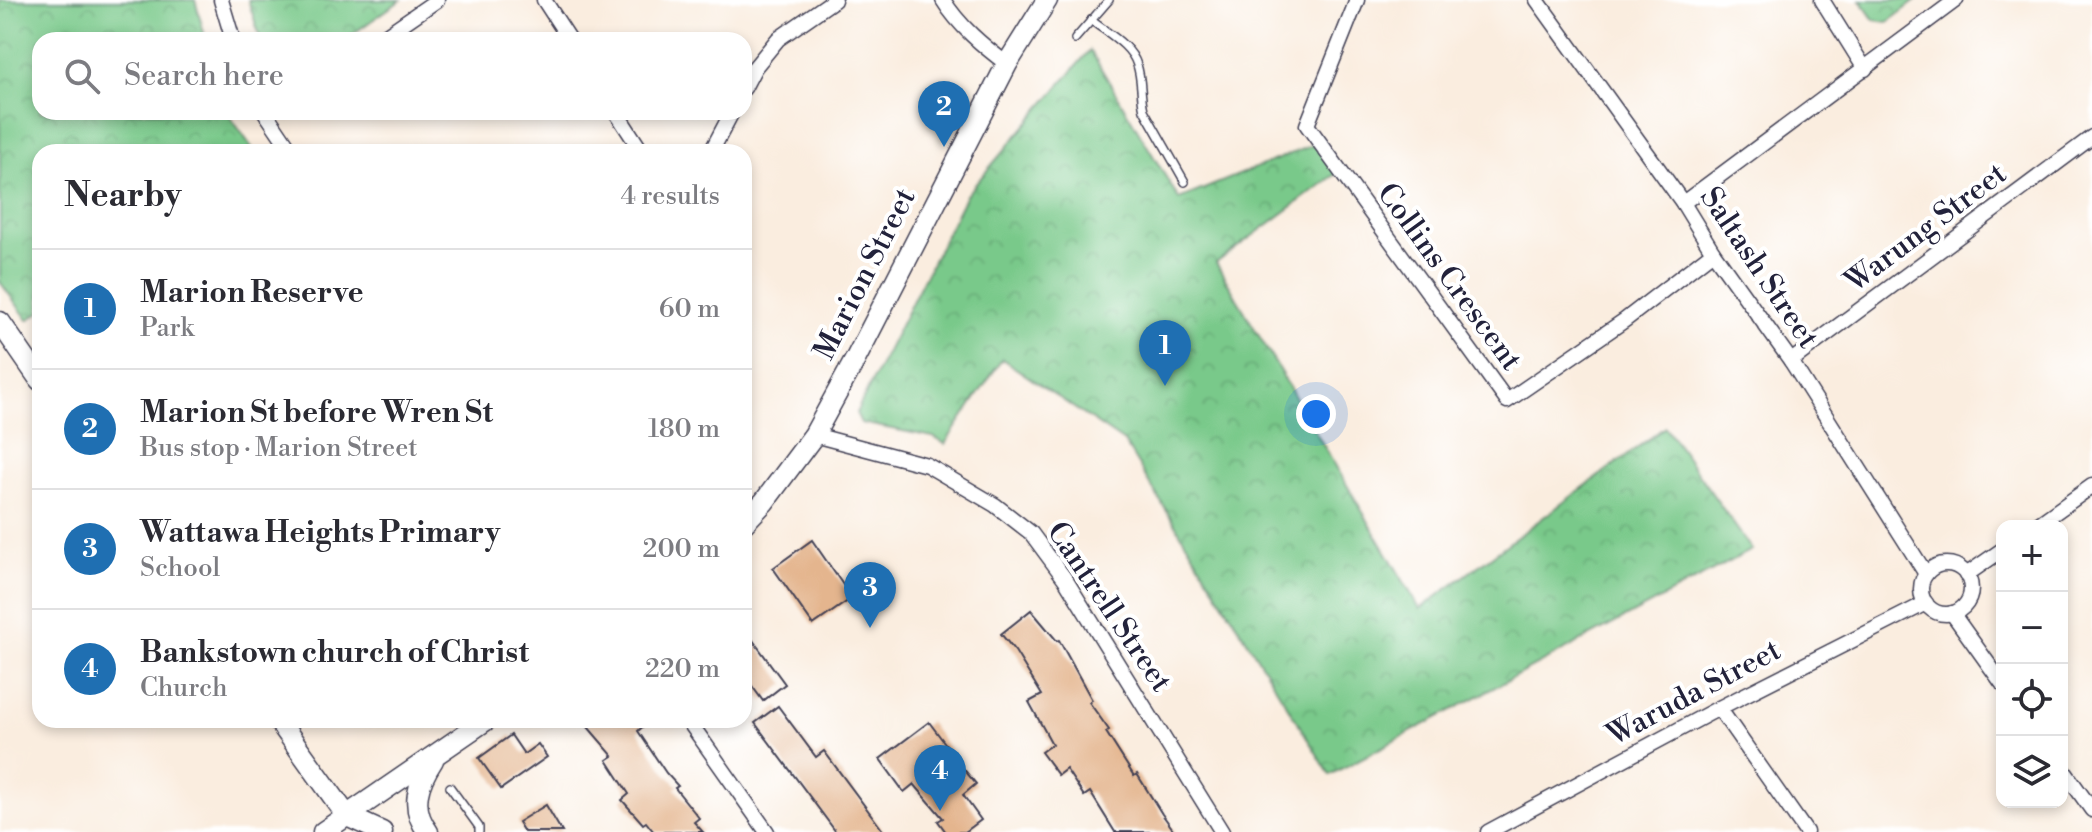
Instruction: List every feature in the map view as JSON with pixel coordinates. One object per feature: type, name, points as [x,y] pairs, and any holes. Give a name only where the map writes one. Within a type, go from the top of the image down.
[{"type":"main road","name":"Marion Street","points":[[752,515],[814,435],[1007,64],[1047,0]]},
{"type":"main road","points":[[0,322],[32,368]]},
{"type":"main road","points":[[284,728],[347,816],[382,832]]},
{"type":"main road","points":[[323,832],[474,728]]},
{"type":"main road","points":[[428,832],[421,823],[417,793],[422,777],[438,753]]},
{"type":"street","points":[[221,0],[231,32]]},
{"type":"street","points":[[391,32],[437,0]]},
{"type":"street","points":[[544,0],[565,32]]},
{"type":"street","points":[[752,73],[778,39],[834,0]]},
{"type":"street","points":[[943,0],[982,45],[1007,64]]},
{"type":"street","name":"Collins Crescent","points":[[1357,0],[1307,125],[1507,401],[1625,320],[1713,252]]},
{"type":"street","name":"Saltash Street","points":[[1537,0],[1683,203],[1713,252],[1791,361],[1926,574]]},
{"type":"street","points":[[1822,0],[1865,69]]},
{"type":"street","points":[[1683,203],[1956,0]]},
{"type":"street","points":[[273,120],[287,144]]},
{"type":"street","points":[[621,120],[637,144]]},
{"type":"street","points":[[715,144],[728,120]]},
{"type":"street","name":"Warung Street","points":[[1791,361],[2092,137]]},
{"type":"street","name":"Cantrell Street","points":[[814,435],[927,465],[995,505],[1031,533],[1065,579],[1222,832]]},
{"type":"street","points":[[2044,520],[2092,486]]},
{"type":"street","points":[[1966,575],[1996,554]]},
{"type":"street","points":[[1947,564],[1961,569],[1971,590],[1959,610],[1937,612],[1926,603],[1921,588],[1926,574],[1939,565],[1947,564]]},
{"type":"street","name":"Waruda Street","points":[[1488,832],[1719,708],[1926,603]]},
{"type":"street","points":[[1952,613],[1996,675]]},
{"type":"street","points":[[1719,708],[1806,832]]},
{"type":"street","points":[[694,728],[767,832]]},
{"type":"street","points":[[2068,776],[2092,810]]},
{"type":"lane","points":[[1075,39],[1109,0]]},
{"type":"lane","points":[[1091,20],[1117,39],[1133,56],[1144,110],[1185,182]]},
{"type":"lane","points":[[450,787],[479,827],[479,832]]},
{"type":"green space","points":[[0,0],[195,0],[204,32],[32,32],[32,120],[233,120],[249,144],[32,144],[32,317],[28,320],[0,282]]},
{"type":"green space","points":[[248,0],[401,0],[355,32],[258,32]]},
{"type":"green space","points":[[1860,0],[1917,0],[1888,22],[1874,20]]},
{"type":"green space","points":[[1090,50],[1179,199],[1315,144],[1337,173],[1216,263],[1420,609],[1665,427],[1752,550],[1330,775],[1124,442],[1002,359],[945,444],[933,437],[861,423],[856,413],[966,195]]},
{"type":"building","points":[[812,540],[852,598],[813,625],[773,568]]},
{"type":"building","points":[[1031,610],[1059,640],[1092,700],[1089,702],[1109,730],[1106,732],[1175,832],[1115,832],[1090,792],[1084,796],[1066,769],[1058,775],[1041,752],[1052,744],[1029,702],[1042,695],[1001,634]]},
{"type":"building","points":[[752,639],[785,684],[763,701],[752,686]]},
{"type":"building","points":[[778,706],[816,757],[824,751],[884,832],[836,832],[755,723]]},
{"type":"building","points":[[929,722],[976,784],[963,795],[981,820],[965,832],[946,832],[938,821],[943,818],[914,784],[904,792],[880,759]]},
{"type":"building","points":[[589,728],[641,728],[638,731],[678,786],[675,788],[699,818],[694,822],[703,832],[654,832],[646,822],[643,824],[622,800],[629,794],[607,760],[613,756]]},
{"type":"building","points":[[511,735],[524,754],[538,744],[547,757],[501,789],[479,758]]},
{"type":"building","points":[[546,805],[562,832],[524,832],[518,822]]},
{"type":"place","name":"Marion St before Wren St","points":[[944,147]]},
{"type":"place","name":"Marion Reserve","points":[[1165,386]]},
{"type":"place","name":"Wattawa Heights Primary","points":[[870,628]]},
{"type":"place","name":"Bankstown church of Christ","points":[[940,811]]}]
